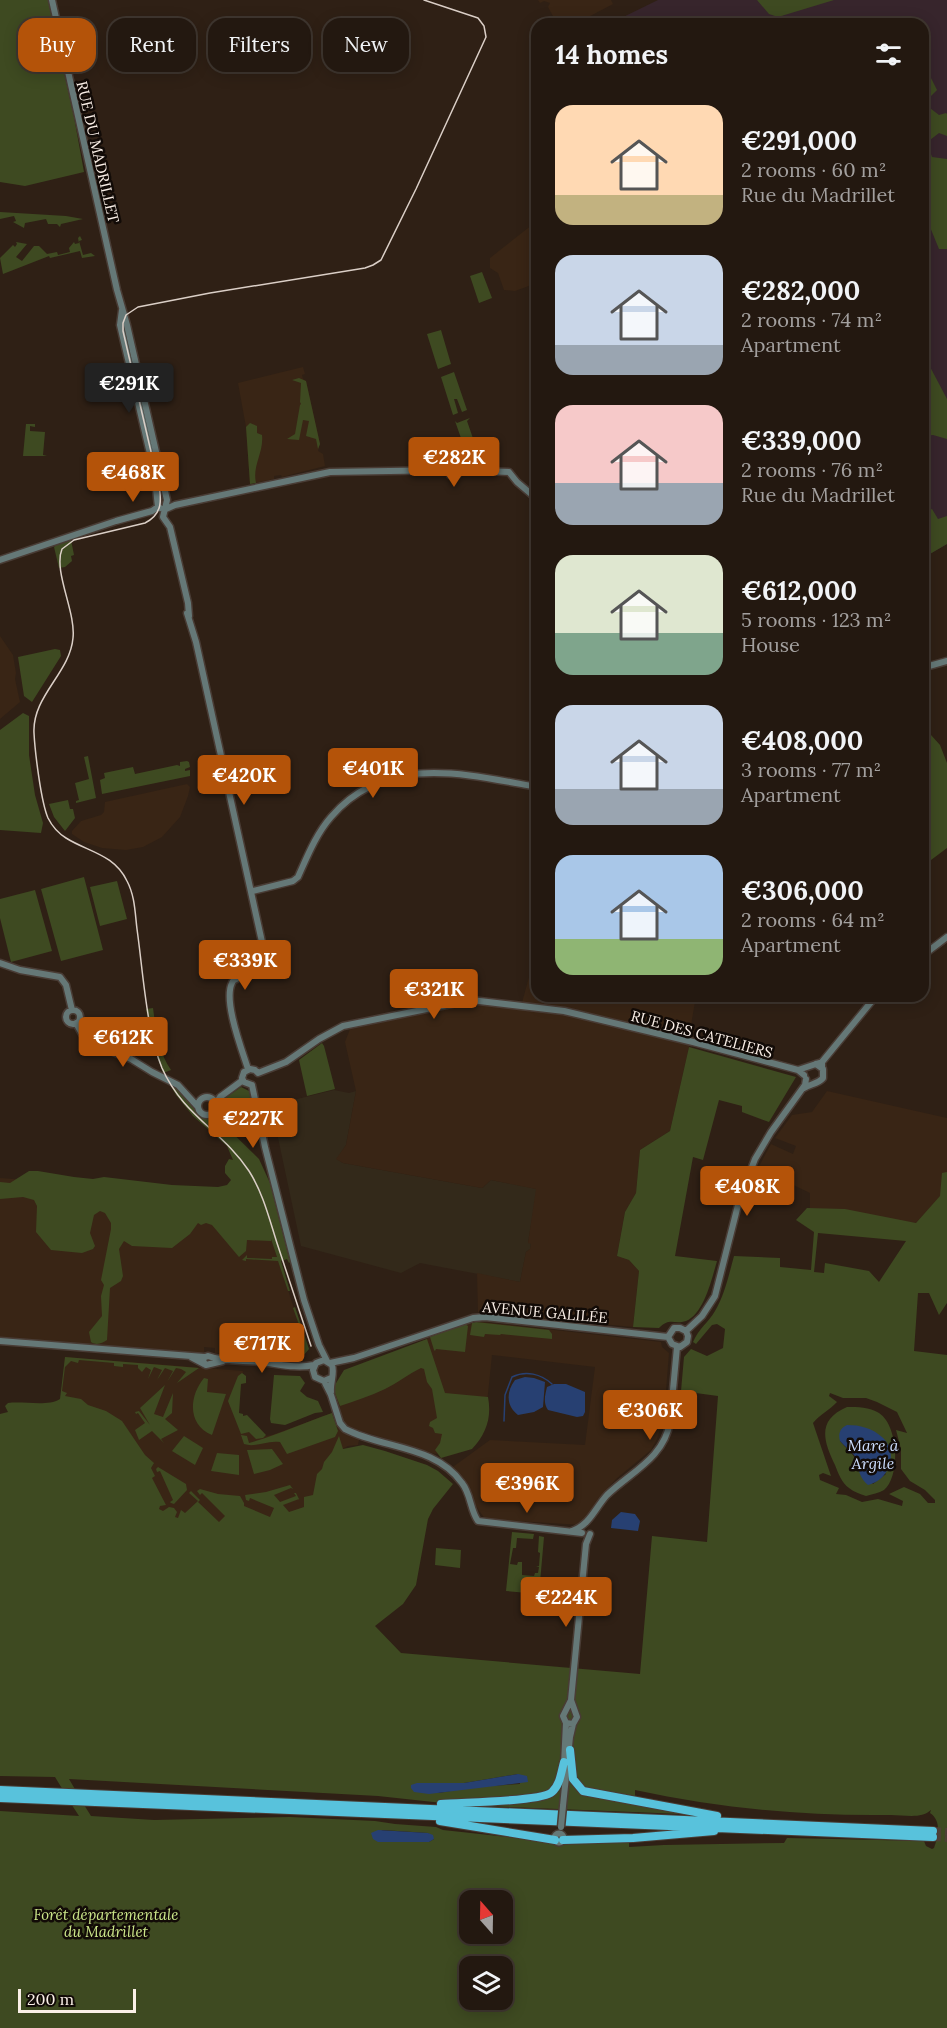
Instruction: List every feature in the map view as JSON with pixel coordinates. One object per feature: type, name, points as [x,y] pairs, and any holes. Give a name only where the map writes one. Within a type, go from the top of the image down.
[{"type":"highway","points":[[570,1750],[571,1774],[583,1791],[727,1818],[738,1825]]},
{"type":"highway","points":[[418,1807],[542,1797],[550,1794],[557,1786],[564,1762]]},
{"type":"highway","points":[[0,1790],[418,1807],[933,1834]]},
{"type":"highway","points":[[0,1798],[423,1817],[738,1825]]},
{"type":"highway","points":[[423,1817],[489,1830],[633,1838],[732,1831],[738,1825]]},
{"type":"street","name":"RUE DU MADRILLET","points":[[52,0],[167,500],[166,510],[185,597],[184,603],[189,616],[252,891],[263,952],[257,961],[233,981],[229,996],[248,1069]]},
{"type":"street","name":"RUE DU MADRILLET","points":[[122,310],[120,325],[154,471],[158,507]]},
{"type":"street","points":[[0,560],[116,520],[152,511],[158,507],[166,510],[175,505],[330,472],[449,470],[450,475],[454,476],[459,470],[509,472],[531,494]]},
{"type":"street","points":[[929,666],[947,661]]},
{"type":"street","points":[[252,891],[294,881],[320,832],[331,817],[357,794],[387,779],[412,773],[444,772],[531,787]]},
{"type":"street","points":[[929,950],[947,936]]},
{"type":"street","points":[[0,963],[20,970],[60,977],[66,985],[72,1010]]},
{"type":"street","name":"RUE DES CATELIERS","points":[[258,1073],[286,1062],[319,1039],[345,1026],[471,1000],[566,1011],[798,1070],[807,1079]]},
{"type":"street","points":[[798,1070],[820,1065],[871,1002]]},
{"type":"street","points":[[72,1010],[80,1014],[76,1023]]},
{"type":"street","points":[[72,1010],[68,1012],[66,1018],[70,1023],[76,1023]]},
{"type":"street","points":[[76,1023],[86,1041],[131,1059],[178,1085],[197,1102],[201,1113],[208,1115],[214,1112],[214,1102]]},
{"type":"street","points":[[807,1079],[817,1083],[823,1078],[824,1072],[820,1065]]},
{"type":"street","points":[[686,1331],[702,1316],[715,1296],[739,1201],[755,1160],[771,1132],[803,1088],[807,1079],[807,1067]]},
{"type":"street","points":[[214,1102],[243,1080],[244,1072],[248,1069],[258,1073],[257,1082],[252,1085],[243,1080]]},
{"type":"street","points":[[252,1085],[304,1300],[319,1345],[332,1374],[331,1395]]},
{"type":"street","points":[[197,1102],[205,1098],[214,1102]]},
{"type":"street","name":"AVENUE GALILÉE","points":[[0,1341],[191,1356],[208,1361],[261,1362],[299,1367],[354,1358],[464,1319],[479,1317],[668,1337]]},
{"type":"street","points":[[674,1328],[686,1331],[687,1342],[683,1346],[677,1347],[672,1344],[668,1337],[674,1328]]},
{"type":"street","points":[[319,1345],[315,1366],[318,1379],[324,1381],[340,1423],[345,1429],[428,1456],[450,1469],[465,1486],[478,1521],[572,1531],[586,1529]]},
{"type":"street","points":[[569,1723],[577,1719],[572,1700],[586,1529],[592,1516],[608,1495],[648,1461],[661,1446],[670,1422],[677,1347]]},
{"type":"street","name":"AVENUE GALILÉE","points":[[324,1381],[354,1358]]},
{"type":"street","points":[[559,1833],[570,1750],[569,1723],[563,1716],[572,1700]]},
{"type":"street","points":[[567,1711],[575,1712]]},
{"type":"street","points":[[562,1806],[569,1723]]},
{"type":"shaded area","points":[[538,0],[611,0],[613,4],[586,18],[554,18],[548,7],[550,3],[544,1],[540,3]]},
{"type":"shaded area","points":[[658,0],[947,0],[947,544],[929,554],[929,18],[621,18]]},
{"type":"shaded area","points":[[531,226],[531,285],[515,291],[504,290],[498,273],[490,268],[490,258]]},
{"type":"shaded area","points":[[303,367],[305,374],[302,375],[306,381],[320,444],[318,451],[323,454],[325,466],[282,477],[281,475],[274,476],[274,479],[250,484],[246,427],[238,383]]},
{"type":"shaded area","points":[[0,636],[13,655],[20,702],[0,719]]},
{"type":"shaded area","points":[[187,784],[190,787],[180,817],[162,837],[143,847],[126,850],[102,848],[84,842],[72,834],[81,821],[101,815],[104,812],[105,802]]},
{"type":"shaded area","points":[[531,970],[531,1002],[695,1002],[689,1047],[670,1131],[640,1150],[636,1193],[625,1212],[617,1256],[629,1260],[639,1271],[633,1327],[478,1312],[477,1273],[520,1282],[526,1252],[530,1249],[531,1244],[528,1243],[536,1189],[491,1180],[482,1188],[343,1163],[336,1159],[346,1145],[356,1091],[345,1042],[350,1029],[473,1003],[520,1010]]},
{"type":"shaded area","points":[[334,1090],[349,1093],[356,1091],[346,1145],[337,1159],[343,1163],[482,1188],[491,1180],[537,1189],[528,1243],[531,1243],[530,1249],[526,1252],[520,1282],[420,1263],[401,1273],[301,1246],[274,1119],[281,1103]]},
{"type":"shaded area","points":[[827,1091],[947,1118],[947,1184],[941,1196],[916,1223],[810,1210],[810,1193],[758,1168],[771,1144],[793,1154],[796,1146],[775,1138],[792,1115],[812,1112]]},
{"type":"shaded area","points":[[0,1178],[251,1197],[270,1235],[303,1336],[284,1358],[220,1354],[215,1353],[215,1348],[204,1347],[204,1352],[198,1353],[0,1337]]},
{"type":"shaded area","points":[[483,1322],[661,1342],[662,1347],[669,1353],[664,1416],[657,1439],[651,1450],[616,1479],[597,1500],[582,1525],[485,1519],[450,1469],[490,1440],[585,1445],[595,1367],[492,1355],[484,1432],[460,1447],[435,1454],[361,1431],[358,1445],[348,1446],[338,1451],[330,1459],[308,1522],[149,1526],[60,1404],[65,1357],[243,1371],[236,1411],[258,1437],[272,1435],[335,1412],[329,1390],[430,1337],[466,1324]]},
{"type":"green space","points":[[0,0],[48,0],[52,18],[18,18],[18,72],[64,72],[84,172],[25,186],[0,182]]},
{"type":"green space","points":[[757,0],[834,0],[778,17],[769,14]]},
{"type":"green space","points":[[929,77],[931,78],[937,90],[929,98]]},
{"type":"green space","points":[[929,107],[939,115],[947,114],[947,136],[939,133],[930,140],[929,148]]},
{"type":"green space","points":[[929,148],[932,157],[947,159],[947,249],[939,249],[929,225]]},
{"type":"green space","points":[[0,212],[83,219],[61,224],[60,227],[57,224],[48,224],[46,219],[25,223],[24,228],[13,222],[16,221],[14,216],[0,219]]},
{"type":"green space","points":[[80,236],[83,255],[91,253],[95,256],[82,258],[80,251],[50,258],[49,256],[3,274],[0,258],[13,245],[15,247],[16,242],[27,244],[16,257],[22,261],[34,246],[39,246],[47,254],[57,252],[58,255],[70,252],[69,248],[74,242],[79,243],[78,238]]},
{"type":"green space","points":[[482,272],[492,298],[479,303],[470,276]]},
{"type":"green space","points":[[441,330],[451,364],[438,369],[427,334]]},
{"type":"green space","points":[[929,365],[947,399],[947,439],[929,435]]},
{"type":"green space","points":[[454,372],[467,410],[462,412],[457,399],[454,399],[458,413],[453,415],[441,377]]},
{"type":"green space","points":[[299,378],[306,381],[320,444],[318,449],[316,439],[306,436],[309,421],[303,420],[299,440],[287,439],[295,434],[301,404],[301,383],[292,380]]},
{"type":"green space","points":[[470,418],[467,421],[477,450],[481,450],[468,458],[455,421],[457,423]]},
{"type":"green space","points":[[250,423],[257,426],[257,433],[262,435],[262,441],[255,477],[256,483],[250,484],[246,427]]},
{"type":"green space","points":[[26,424],[35,424],[35,427],[30,426],[30,431],[45,432],[43,455],[47,456],[23,456]]},
{"type":"green space","points":[[932,509],[938,519],[947,516],[947,544],[929,554],[929,510]]},
{"type":"green space","points":[[71,540],[74,555],[71,556],[72,561],[65,567],[59,568],[54,547]]},
{"type":"green space","points":[[55,649],[60,650],[61,656],[32,702],[24,696],[18,657]]},
{"type":"green space","points":[[23,713],[29,716],[29,755],[35,795],[43,823],[41,833],[0,830],[0,730]]},
{"type":"green space","points":[[929,733],[940,745],[947,763],[947,848],[929,862]]},
{"type":"green space","points":[[88,756],[96,798],[76,803],[79,800],[75,783],[89,779],[84,757]]},
{"type":"green space","points":[[187,761],[190,767],[185,771],[190,770],[190,776],[102,794],[100,780],[105,778],[104,773],[133,767],[135,774],[180,766],[180,762]]},
{"type":"green space","points":[[68,800],[75,818],[65,831],[54,817],[49,804]]},
{"type":"green space","points":[[84,877],[103,950],[61,961],[41,889]]},
{"type":"green space","points":[[117,881],[127,919],[100,926],[90,887]]},
{"type":"green space","points":[[35,890],[52,951],[11,962],[0,918],[0,899]]},
{"type":"green space","points":[[153,1008],[160,1048],[171,1070],[163,1073],[152,1043],[146,1009]]},
{"type":"green space","points":[[322,1043],[335,1089],[307,1096],[299,1060]]},
{"type":"green space","points":[[689,1047],[796,1077],[769,1122],[742,1112],[742,1106],[719,1100],[703,1160],[693,1157],[675,1256],[717,1261],[710,1286],[698,1311],[686,1321],[669,1322],[659,1328],[633,1327],[639,1271],[629,1260],[617,1256],[625,1212],[636,1193],[640,1150],[670,1131]]},
{"type":"green space","points":[[169,1083],[175,1086],[199,1115],[218,1119],[259,1159],[270,1183],[290,1262],[287,1259],[281,1261],[290,1291],[288,1291],[278,1261],[242,1260],[247,1255],[247,1258],[272,1259],[272,1257],[277,1257],[271,1239],[271,1241],[247,1240],[246,1251],[239,1257],[212,1225],[206,1223],[201,1225],[198,1223],[190,1234],[172,1248],[132,1246],[124,1241],[119,1249],[123,1276],[121,1281],[110,1288],[107,1340],[95,1344],[91,1342],[89,1332],[102,1316],[101,1296],[104,1285],[101,1280],[111,1223],[105,1213],[100,1211],[94,1215],[90,1233],[95,1246],[93,1249],[82,1253],[51,1250],[36,1232],[37,1206],[34,1200],[23,1197],[0,1199],[0,1182],[10,1183],[29,1171],[38,1171],[93,1179],[104,1177],[172,1185],[218,1187],[227,1185],[231,1180],[225,1173],[225,1166],[229,1159],[233,1160],[227,1146],[193,1116]]},
{"type":"green space","points":[[241,1087],[249,1091],[260,1135],[221,1103]]},
{"type":"green space","name":"Forêt départementale du Madrillet","points":[[947,1172],[947,1303],[939,1315],[929,1293],[918,1293],[914,1351],[947,1355],[947,2028],[0,2028],[0,1811],[79,1816],[68,1799],[0,1795],[0,1793],[66,1795],[55,1777],[0,1776],[0,1414],[8,1412],[5,1406],[8,1403],[42,1403],[60,1399],[65,1357],[199,1368],[177,1383],[186,1372],[176,1368],[167,1382],[173,1371],[165,1368],[157,1380],[162,1370],[154,1367],[148,1379],[151,1370],[146,1367],[142,1372],[138,1365],[123,1364],[123,1367],[114,1366],[114,1363],[79,1360],[78,1363],[71,1361],[65,1367],[62,1391],[67,1393],[65,1396],[81,1399],[88,1405],[106,1411],[122,1421],[145,1455],[154,1463],[151,1468],[155,1476],[152,1478],[166,1505],[160,1506],[159,1509],[163,1511],[169,1507],[174,1508],[177,1512],[175,1517],[178,1518],[181,1510],[185,1513],[198,1501],[189,1493],[191,1491],[200,1500],[198,1502],[219,1522],[225,1516],[202,1493],[200,1495],[197,1491],[200,1489],[218,1494],[240,1496],[244,1506],[270,1517],[274,1508],[250,1498],[249,1501],[246,1500],[245,1495],[290,1485],[293,1489],[274,1495],[280,1502],[296,1496],[294,1493],[296,1493],[299,1499],[283,1505],[289,1512],[304,1507],[304,1497],[313,1495],[317,1474],[332,1452],[339,1436],[343,1449],[363,1445],[427,1465],[453,1484],[428,1519],[416,1585],[403,1604],[375,1626],[401,1653],[640,1674],[652,1536],[707,1542],[718,1396],[681,1391],[684,1357],[691,1349],[707,1356],[723,1348],[725,1329],[717,1324],[712,1325],[696,1344],[693,1342],[718,1304],[734,1256],[780,1258],[780,1267],[811,1270],[814,1232],[796,1220],[807,1208],[845,1209],[916,1223],[940,1196],[942,1173]],"holes":[[[818,1233],[906,1241],[879,1282],[869,1271],[825,1263],[824,1273],[814,1272]],[[830,1393],[843,1398],[866,1398],[897,1412],[907,1433],[896,1430],[901,1449],[901,1469],[910,1481],[925,1490],[935,1500],[935,1503],[928,1503],[920,1494],[904,1487],[889,1494],[903,1501],[902,1506],[878,1499],[862,1502],[846,1495],[836,1494],[839,1488],[820,1480],[819,1475],[823,1473],[831,1476],[813,1423],[837,1402],[829,1396]],[[518,1774],[520,1784],[473,1787],[439,1793],[417,1783],[464,1783]],[[69,1779],[378,1796],[461,1805],[682,1814],[635,1802],[635,1790],[698,1802],[792,1812],[911,1816],[922,1815],[931,1810],[930,1813],[938,1824],[938,1834],[932,1849],[926,1846],[924,1841],[787,1838],[784,1843],[629,1847],[629,1843],[570,1841],[556,1844],[375,1821],[290,1817],[154,1820],[91,1816],[81,1800],[404,1809],[79,1796]],[[382,1830],[428,1833],[434,1839],[429,1842],[378,1842]]]},
{"type":"green space","points":[[295,1307],[309,1349],[297,1363],[253,1357],[284,1358],[303,1336],[293,1308]]},
{"type":"green space","points":[[472,1323],[549,1330],[552,1339],[501,1334],[485,1334],[484,1337],[470,1335]]},
{"type":"green space","points":[[465,1324],[468,1326],[465,1352],[434,1350],[430,1337]]},
{"type":"green space","points":[[427,1339],[445,1393],[488,1397],[489,1405],[487,1425],[481,1438],[472,1449],[441,1458],[435,1450],[442,1434],[435,1433],[429,1426],[430,1422],[437,1418],[432,1389],[427,1382],[424,1369],[416,1370],[379,1392],[340,1406],[333,1388],[344,1370]]},
{"type":"green space","points":[[242,1373],[246,1376],[246,1383],[241,1384],[239,1413],[243,1416],[247,1415],[266,1435],[263,1438],[256,1439],[249,1432],[241,1434],[228,1401],[238,1376]]},
{"type":"green space","points":[[274,1375],[300,1376],[305,1383],[300,1391],[307,1397],[318,1401],[323,1412],[285,1425],[271,1423]]},
{"type":"green space","points":[[204,1378],[208,1379],[207,1392],[226,1394],[212,1435],[198,1424],[193,1410],[195,1393]]},
{"type":"green space","points":[[165,1385],[154,1414],[163,1417],[173,1393],[172,1413],[165,1419],[178,1430],[161,1439],[164,1443],[152,1431],[139,1440],[135,1430],[145,1423],[135,1412],[139,1411],[150,1425],[140,1408]]},
{"type":"green space","points":[[847,1407],[863,1408],[879,1413],[885,1419],[893,1439],[895,1462],[893,1473],[884,1490],[866,1496],[857,1493],[842,1481],[831,1456],[825,1432],[827,1424],[837,1412]],"holes":[[[840,1431],[886,1474],[873,1484],[858,1470],[854,1457],[840,1441]]]},
{"type":"green space","points":[[332,1413],[338,1431],[335,1437],[287,1454],[280,1442],[248,1445],[244,1444],[241,1435],[247,1436],[249,1443]]},
{"type":"green space","points":[[184,1436],[203,1448],[195,1465],[172,1451]]},
{"type":"green space","points":[[272,1449],[283,1464],[254,1474],[247,1450]]},
{"type":"green space","points":[[217,1453],[239,1455],[239,1475],[211,1471]]},
{"type":"green space","points":[[158,1467],[186,1484],[187,1490],[174,1504],[170,1502],[173,1500],[160,1471],[157,1472]]},
{"type":"green space","points":[[512,1532],[534,1534],[533,1539],[517,1538],[516,1548],[513,1548],[510,1564],[517,1565],[518,1562],[522,1562],[522,1575],[534,1576],[538,1573],[539,1567],[536,1567],[539,1566],[539,1536],[544,1537],[539,1594],[506,1591]]},
{"type":"green space","points":[[436,1548],[461,1550],[460,1568],[435,1565]]},
{"type":"water","points":[[525,1377],[545,1382],[543,1407],[534,1412],[518,1415],[509,1403],[509,1394],[515,1380]]},
{"type":"water","points":[[554,1384],[566,1384],[585,1392],[583,1416],[577,1417],[548,1410],[545,1402],[546,1390]]},
{"type":"water","name":"Mare à Argile","points":[[847,1425],[870,1429],[887,1443],[891,1457],[890,1465],[887,1472],[876,1482],[868,1485],[860,1472],[858,1462],[840,1441],[840,1432]]},
{"type":"water","points":[[621,1512],[635,1514],[640,1521],[638,1531],[611,1528],[612,1520]]},
{"type":"water","points":[[518,1774],[527,1776],[528,1782],[429,1794],[414,1792],[411,1788],[411,1785],[417,1783],[464,1783]]},
{"type":"water","points":[[378,1830],[428,1833],[433,1835],[434,1839],[429,1842],[378,1842],[373,1839],[371,1833]]},
{"type":"waterway","points":[[504,1421],[505,1395],[512,1377],[533,1374],[552,1384]]},
{"type":"tunnel","points":[[933,1831],[947,1832]]},
{"type":"tunnel","points":[[933,1837],[947,1838]]},
{"type":"tram line","points":[[311,1346],[254,1179],[239,1157],[181,1099],[162,1068],[152,1036],[134,905],[127,881],[122,872],[108,859],[63,836],[48,818],[37,764],[35,720],[39,707],[65,662],[73,638],[71,616],[60,569],[62,549],[74,540],[145,523],[155,515],[160,506],[159,488],[123,331],[126,315],[138,307],[365,268],[381,260],[486,37],[484,26],[478,18],[424,0]]}]
